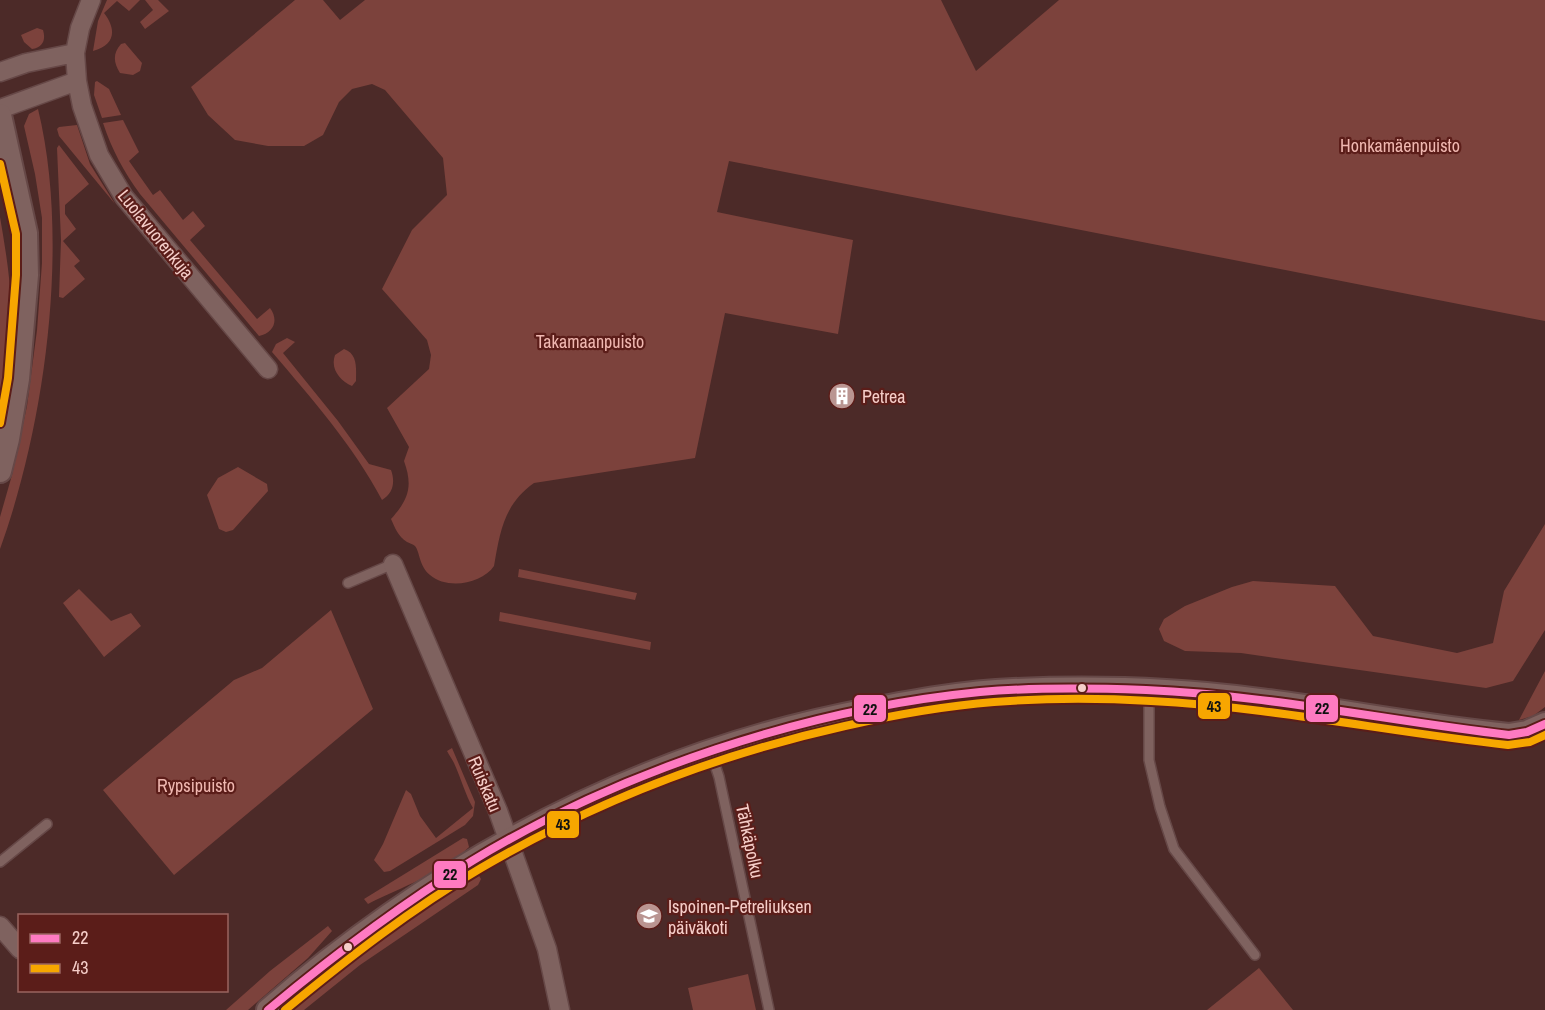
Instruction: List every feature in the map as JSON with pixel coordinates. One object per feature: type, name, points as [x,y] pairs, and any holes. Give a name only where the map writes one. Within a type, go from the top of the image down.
[{"type":"street","name":"Luolavuorenkuja","points":[[91,0],[80,28],[75,53],[77,81],[89,131],[110,176],[124,197],[268,369]]},
{"type":"street","points":[[0,72],[26,63],[75,53]]},
{"type":"street","points":[[0,109],[77,81]]},
{"type":"street","points":[[0,115],[26,233],[27,275],[18,379],[0,471]]},
{"type":"street","name":"Ruiskatu","points":[[393,564],[498,811],[547,949],[560,1010]]},
{"type":"street","points":[[268,1010],[358,935],[478,856],[572,806],[616,786],[710,751],[764,733],[844,714],[945,697],[1010,690],[1096,688],[1149,690],[1283,704],[1509,735],[1527,732],[1545,724]]},
{"type":"street","points":[[0,926],[18,947]]},
{"type":"lane","points":[[348,583],[393,564]]},
{"type":"lane","points":[[1149,690],[1149,760],[1160,807],[1174,849],[1255,956]]},
{"type":"lane","name":"Tähkäpolku","points":[[710,751],[719,777],[769,1010]]},
{"type":"lane","points":[[0,862],[47,824]]},
{"type":"green space","points":[[107,0],[140,0],[129,11],[117,1],[104,13],[111,25],[112,36],[106,45],[93,51],[98,21]]},
{"type":"green space","points":[[145,0],[158,0],[169,11],[145,29],[140,22],[153,10]]},
{"type":"green space","points":[[295,0],[323,0],[340,20],[365,0],[941,0],[976,71],[1059,0],[1545,0],[1545,321],[729,161],[717,212],[853,240],[838,334],[725,313],[695,458],[534,483],[516,500],[510,510],[501,530],[494,566],[489,572],[464,583],[437,580],[426,571],[415,546],[401,537],[391,519],[402,505],[408,492],[409,485],[404,461],[409,447],[387,408],[429,369],[431,355],[427,340],[382,289],[412,230],[447,195],[443,158],[385,90],[372,84],[352,89],[339,102],[323,135],[304,146],[268,146],[235,140],[208,115],[191,87]]},
{"type":"green space","points":[[37,28],[43,30],[44,40],[39,47],[32,49],[24,42],[21,35]]},
{"type":"green space","points":[[125,43],[142,63],[140,71],[133,75],[120,73],[115,61],[116,51],[121,44]]},
{"type":"green space","points":[[97,81],[109,89],[121,115],[102,118],[94,95]]},
{"type":"green space","points":[[38,109],[47,160],[52,215],[52,272],[48,330],[41,389],[30,445],[0,549],[0,517],[27,406],[37,330],[42,263],[42,218],[24,126],[29,114]]},
{"type":"green space","points":[[123,120],[139,152],[129,161],[153,195],[160,190],[183,220],[193,211],[205,226],[190,240],[257,319],[270,308],[274,317],[274,325],[268,332],[259,336],[134,186],[114,152],[103,123]]},
{"type":"green space","points":[[77,125],[90,164],[115,204],[59,136],[57,129],[59,127]]},
{"type":"green space","points":[[59,145],[89,184],[65,205],[65,214],[76,229],[63,241],[80,261],[74,266],[85,279],[63,298],[59,297],[61,240],[57,148]]},
{"type":"green space","points":[[0,217],[8,272],[11,329],[0,402]]},
{"type":"green space","points":[[287,338],[295,342],[283,353],[338,421],[369,464],[391,470],[392,486],[389,494],[382,500],[345,441],[272,352],[276,344]]},
{"type":"green space","points":[[344,349],[352,354],[355,362],[356,381],[352,386],[340,378],[335,370],[335,355]]},
{"type":"green space","points":[[238,467],[267,484],[268,491],[233,530],[226,532],[219,529],[207,495],[218,478]]},
{"type":"green space","points":[[1545,524],[1545,630],[1513,681],[1486,688],[1241,653],[1185,651],[1164,641],[1159,629],[1164,619],[1185,606],[1253,581],[1335,586],[1373,636],[1457,653],[1493,643],[1504,591]]},
{"type":"green space","points":[[519,569],[637,593],[635,600],[518,577]]},
{"type":"green space","points":[[79,589],[111,621],[131,613],[141,626],[104,657],[63,603]]},
{"type":"green space","name":"Rypsipuisto","points":[[331,610],[373,709],[174,875],[103,790],[234,680],[262,668]]},
{"type":"green space","points":[[500,612],[651,642],[650,650],[499,621]]},
{"type":"green space","points":[[1545,671],[1545,707],[1533,716],[1519,720]]},
{"type":"green space","points":[[452,748],[475,802],[473,816],[465,825],[390,871],[384,872],[374,860],[406,790],[411,794],[420,816],[436,838],[473,808],[447,751]]},
{"type":"green space","points":[[463,838],[467,839],[469,847],[446,865],[368,904],[364,899]]},
{"type":"green space","points":[[478,874],[481,879],[478,885],[360,965],[304,1010],[283,1010],[435,898]]},
{"type":"green space","points":[[328,926],[332,931],[308,958],[248,1010],[226,1010],[270,971]]},
{"type":"green space","points":[[1259,968],[1293,1010],[1207,1010]]},
{"type":"green space","points":[[748,974],[756,1010],[693,1010],[688,988]]},
{"type":"transit line","name":"43","points":[[0,164],[16,234],[16,275],[8,378],[0,423]]},
{"type":"transit line","name":"22","points":[[268,1010],[393,913],[472,861],[529,829],[589,799],[652,772],[782,729],[848,713],[915,700],[1001,690],[1105,689],[1237,697],[1509,735],[1527,732],[1545,724]]},
{"type":"transit line","name":"43","points":[[285,1010],[356,953],[430,900],[481,868],[568,822],[612,801],[703,766],[749,751],[863,722],[919,711],[975,704],[1092,699],[1196,704],[1508,745],[1530,742],[1545,735]]},
{"type":"place","name":"Petrea","points":[[842,396]]},
{"type":"place","name":"Ispoinen-Petreliuksen päiväkoti","points":[[649,916]]},
{"type":"park label","name":"Honkamäenpuisto","points":[[1400,145]]},
{"type":"park label","name":"Takamaanpuisto","points":[[590,341]]}]
